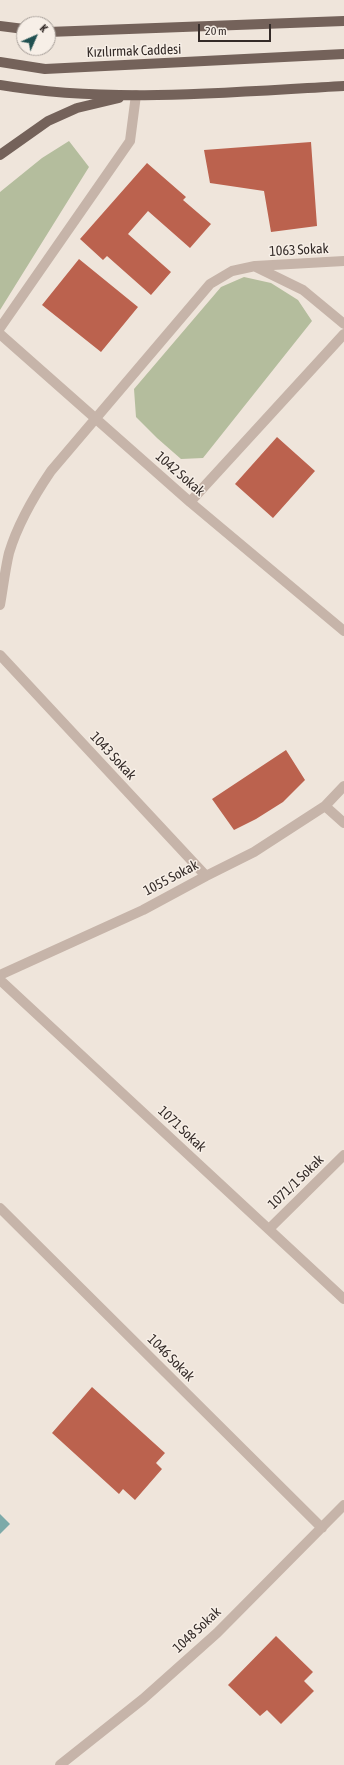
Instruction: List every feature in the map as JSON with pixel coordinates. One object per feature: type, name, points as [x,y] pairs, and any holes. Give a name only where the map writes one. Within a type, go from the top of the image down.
[{"type":"main road","name":"Kızılırmak Caddesi","points":[[56,32],[344,21]]},
{"type":"main road","points":[[0,26],[16,28]]},
{"type":"main road","name":"Kızılırmak Caddesi","points":[[0,62],[45,69],[344,54]]},
{"type":"main road","points":[[0,85],[30,89],[136,95],[344,86]]},
{"type":"main road","points":[[0,155],[48,121],[77,108],[136,95]]},
{"type":"street","points":[[0,328],[130,141],[136,95]]},
{"type":"street","name":"1063 Sokak","points":[[0,605],[9,553],[34,495],[51,471],[95,418],[210,284],[232,271],[255,266],[344,261]]},
{"type":"street","points":[[255,266],[303,290],[344,324]]},
{"type":"street","name":"1042 Sokak","points":[[0,334],[190,502],[344,631]]},
{"type":"street","points":[[190,502],[344,334]]},
{"type":"street","name":"1043 Sokak","points":[[0,655],[206,876]]},
{"type":"street","name":"1055 Sokak","points":[[0,975],[137,913],[254,852],[324,806],[344,786]]},
{"type":"street","points":[[324,806],[344,823]]},
{"type":"street","name":"1071 Sokak","points":[[0,980],[344,1299]]},
{"type":"street","name":"1071/1 Sokak","points":[[269,1229],[344,1155]]},
{"type":"street","name":"1046 Sokak","points":[[0,1208],[322,1528]]},
{"type":"street","name":"1048 Sokak","points":[[60,1765],[143,1699],[217,1633],[344,1506]]},
{"type":"green space","points":[[69,141],[89,167],[0,310],[0,192],[42,158]]},
{"type":"green space","points":[[244,277],[271,283],[298,300],[312,321],[203,458],[181,459],[136,417],[134,389],[221,287]]},
{"type":"water","points":[[0,1514],[10,1524],[0,1534]]},
{"type":"building","points":[[311,142],[317,226],[271,232],[264,191],[210,183],[204,150]]},
{"type":"building","points":[[147,163],[186,197],[183,200],[211,224],[190,248],[148,211],[128,234],[171,272],[151,295],[107,256],[103,260],[80,239]]},
{"type":"building","points":[[79,259],[138,307],[101,352],[42,305]]},
{"type":"building","points":[[277,437],[315,471],[273,518],[235,484]]},
{"type":"building","points":[[286,750],[305,780],[283,802],[256,819],[234,830],[212,799]]},
{"type":"building","points":[[92,1387],[165,1453],[156,1463],[162,1469],[135,1500],[123,1489],[119,1494],[52,1433]]},
{"type":"building","points":[[276,1636],[313,1672],[304,1681],[314,1691],[281,1724],[267,1710],[260,1716],[228,1685]]}]
